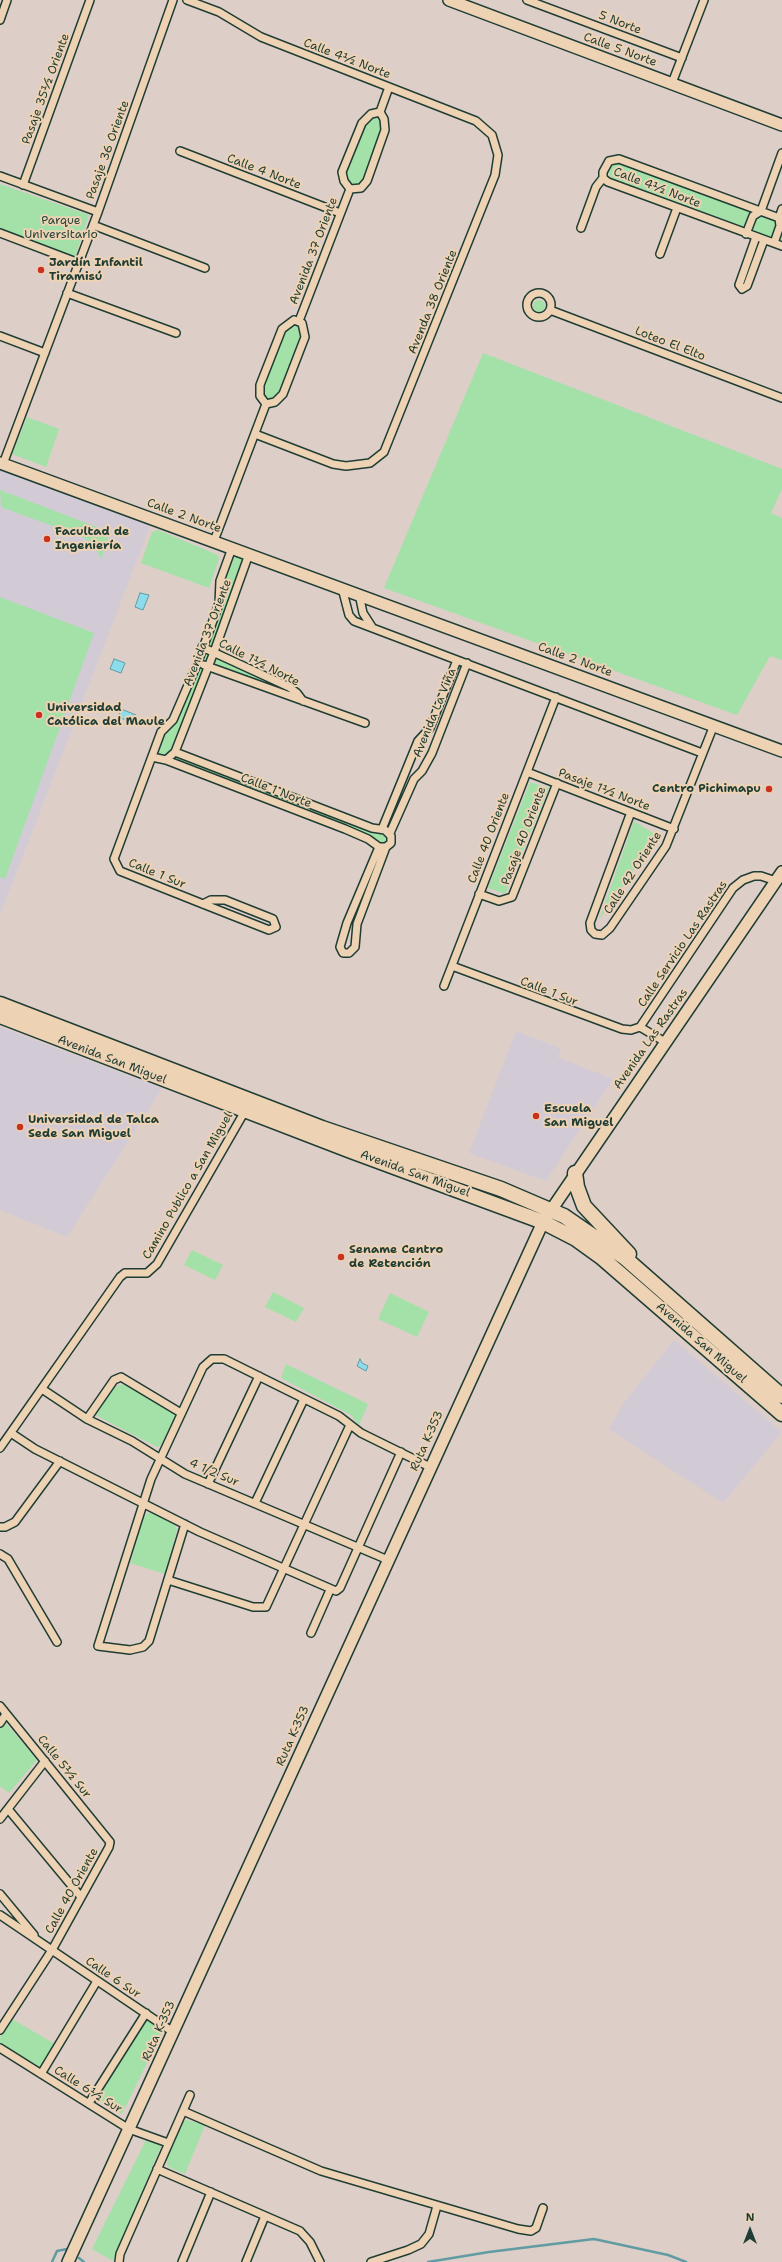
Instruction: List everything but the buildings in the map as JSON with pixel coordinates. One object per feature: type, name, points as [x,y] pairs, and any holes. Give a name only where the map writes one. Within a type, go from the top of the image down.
[{"type":"highway","name":"Avenida San Miguel","points":[[0,1004],[322,1128],[501,1189],[564,1216],[607,1244],[642,1272],[782,1396]]},
{"type":"highway","name":"Avenida San Miguel","points":[[0,1016],[245,1111],[543,1222],[576,1240],[601,1257],[782,1414]]},
{"type":"highway","points":[[575,1173],[576,1187],[584,1206],[624,1247],[642,1272]]},
{"type":"street","points":[[0,20],[7,0]]},
{"type":"street","name":"Pasaje 35½ Oriente","points":[[23,185],[90,0]]},
{"type":"street","name":"Pasaje 36 Oriente","points":[[2,464],[98,212],[173,0]]},
{"type":"street","name":"Calle 4½ Norte","points":[[187,0],[219,12],[262,37],[476,121],[487,130],[495,141]]},
{"type":"street","name":"Calle 5 Norte","points":[[448,0],[782,125]]},
{"type":"street","name":"5 Norte","points":[[528,0],[682,58]]},
{"type":"street","points":[[672,83],[704,0]]},
{"type":"street","points":[[380,112],[389,86]]},
{"type":"street","name":"Avenida 37 Oriente","points":[[380,112],[384,119],[385,130],[367,181],[361,188],[350,189],[344,181],[342,172],[362,123],[371,114],[380,112]]},
{"type":"street","name":"Avenda 38 Oriente","points":[[255,434],[334,464],[352,466],[370,463],[380,456],[389,442],[492,183],[498,162],[495,141]]},
{"type":"street","name":"Calle 4 Norte","points":[[180,151],[340,213]]},
{"type":"street","points":[[746,234],[753,216],[761,211],[782,153]]},
{"type":"street","name":"Calle 4½ Norte","points":[[780,218],[616,158],[607,163],[603,172],[604,178],[608,182],[782,246]]},
{"type":"street","points":[[0,176],[98,212]]},
{"type":"street","points":[[581,228],[597,184],[604,178]]},
{"type":"street","name":"Avenida 37 Oriente","points":[[299,321],[350,189]]},
{"type":"street","points":[[660,254],[677,208]]},
{"type":"street","points":[[774,243],[780,226],[782,209]]},
{"type":"street","points":[[92,225],[204,268]]},
{"type":"street","points":[[0,233],[79,263]]},
{"type":"street","points":[[756,237],[739,285],[742,289],[747,286],[764,240]]},
{"type":"street","points":[[67,293],[176,333]]},
{"type":"street","name":"Loteo El Elto","points":[[550,310],[782,398]]},
{"type":"street","name":"Avenida 37 Oriente","points":[[299,321],[304,327],[305,337],[279,399],[266,404],[260,396],[260,385],[282,329],[289,322],[299,321]]},
{"type":"street","points":[[0,336],[45,353]]},
{"type":"street","points":[[214,541],[266,404]]},
{"type":"street","name":"Calle 2 Norte","points":[[2,464],[359,594],[782,751]]},
{"type":"street","name":"Avenida 37 Oriente","points":[[115,855],[161,732],[175,716],[198,662],[202,647],[219,604],[220,581],[232,548]]},
{"type":"street","name":"Avenida 37 Oriente","points":[[166,760],[175,752],[186,719],[214,652],[249,554]]},
{"type":"street","points":[[342,588],[352,619],[702,754]]},
{"type":"street","points":[[359,594],[363,613],[372,627]]},
{"type":"street","name":"Calle 1½ Norte","points":[[202,647],[289,687],[297,693],[303,701]]},
{"type":"street","name":"Avenida La Viña","points":[[457,660],[433,721],[426,733],[418,741],[381,829],[373,838],[380,846],[391,843],[390,833],[414,779],[422,771],[432,753],[467,663]]},
{"type":"street","name":"Calle 1½ Norte","points":[[198,662],[365,723]]},
{"type":"street","name":"Calle 40 Oriente","points":[[444,986],[556,697]]},
{"type":"street","points":[[175,716],[186,719]]},
{"type":"street","name":"Calle 42 Oriente","points":[[631,812],[590,923],[592,933],[598,935],[602,935],[610,928],[666,846],[714,726]]},
{"type":"street","name":"Calle 1 Norte","points":[[175,752],[390,833]]},
{"type":"street","points":[[152,757],[166,760]]},
{"type":"street","name":"Calle 1 Norte","points":[[166,760],[345,829],[380,846]]},
{"type":"street","name":"Pasaje 1½ Norte","points":[[527,772],[674,829]]},
{"type":"street","name":"Pasaje 40 Oriente","points":[[479,894],[499,901],[512,897],[557,783]]},
{"type":"street","points":[[380,846],[357,924],[354,947],[349,953],[343,953],[340,947],[347,923],[380,846]]},
{"type":"street","name":"Calle 1 Sur","points":[[115,855],[115,864],[120,872],[269,930],[276,927],[273,919],[225,900],[211,900],[203,904]]},
{"type":"street","name":"Calle Servicio Las Rastras","points":[[640,1027],[738,884],[754,876],[779,876]]},
{"type":"street","name":"Avenida Las Rastras","points":[[543,1222],[550,1209],[779,876]]},
{"type":"street","name":"Calle 1 Sur","points":[[452,966],[622,1029],[631,1030],[640,1027]]},
{"type":"street","points":[[640,1027],[665,1042]]},
{"type":"street","name":"Camino Publico a San Miguel","points":[[0,1448],[120,1277],[124,1273],[146,1273],[158,1264],[245,1111]]},
{"type":"street","name":"Ruta K-353","points":[[68,2262],[543,1222]]},
{"type":"street","points":[[185,1524],[149,1641],[143,1648],[130,1650],[98,1646],[142,1503],[160,1458],[205,1363],[212,1359],[224,1359],[259,1376],[339,1416],[361,1433],[430,1467]]},
{"type":"street","points":[[208,1484],[259,1376]]},
{"type":"street","points":[[87,1419],[114,1380],[121,1377],[181,1413]]},
{"type":"street","name":"4 1/2 Sur","points":[[42,1389],[87,1419],[132,1441],[185,1474],[388,1560]]},
{"type":"street","points":[[255,1503],[304,1399]]},
{"type":"street","points":[[168,1580],[253,1607],[266,1607],[285,1570],[350,1425]]},
{"type":"street","points":[[11,1433],[35,1449],[185,1524],[330,1590],[336,1591],[340,1588],[359,1548],[401,1452]]},
{"type":"street","points":[[0,1526],[5,1527],[15,1522],[60,1461]]},
{"type":"street","points":[[0,1554],[8,1559],[57,1642]]},
{"type":"street","points":[[311,1633],[330,1590]]},
{"type":"street","name":"Calle 5½ Sur","points":[[0,1706],[110,1842]]},
{"type":"street","points":[[0,1722],[6,1714]]},
{"type":"street","points":[[0,1819],[45,1761]]},
{"type":"street","points":[[8,1809],[81,1897]]},
{"type":"street","name":"Calle 40 Oriente","points":[[52,1950],[110,1842]]},
{"type":"street","name":"Calle 6 Sur","points":[[0,1894],[39,1942]]},
{"type":"street","name":"Calle 6 Sur","points":[[0,1916],[174,2032]]},
{"type":"street","points":[[0,2030],[52,1950]]},
{"type":"street","points":[[41,2074],[97,1981]]},
{"type":"street","points":[[89,2103],[146,2013]]},
{"type":"street","name":"Calle 6½ Sur","points":[[0,2048],[129,2129],[168,2143]]},
{"type":"street","points":[[119,2262],[120,2254],[190,2095]]},
{"type":"street","points":[[183,2111],[321,2171],[437,2206],[531,2231],[538,2225],[543,2208]]},
{"type":"street","points":[[157,2169],[300,2231],[310,2242],[320,2262]]},
{"type":"street","points":[[182,2262],[211,2192]]},
{"type":"street","points":[[371,2262],[408,2250],[421,2244],[430,2234],[437,2206]]},
{"type":"street","points":[[246,2262],[265,2216]]},
{"type":"shaded area","name":"Universidad Católica del Maule","points":[[0,469],[151,524],[0,915]]},
{"type":"shaded area","points":[[0,1027],[162,1088],[67,1237],[0,1210]]},
{"type":"shaded area","name":"Escuela San Miguel","points":[[516,1031],[562,1049],[557,1057],[613,1079],[546,1181],[469,1153]]},
{"type":"shaded area","points":[[674,1340],[782,1432],[723,1503],[609,1429],[623,1404]]},
{"type":"green space","points":[[376,113],[385,125],[367,181],[356,190],[342,177],[362,123]]},
{"type":"green space","points":[[614,163],[619,163],[782,222],[782,244],[612,179],[608,173]]},
{"type":"green space","name":"Parque Universitario","points":[[0,184],[89,215],[75,257],[0,229]]},
{"type":"green space","points":[[537,300],[541,300],[545,306],[541,312],[537,312],[533,308],[533,304]]},
{"type":"green space","points":[[294,320],[305,331],[283,394],[266,404],[260,385],[282,329]]},
{"type":"green space","points":[[483,353],[782,469],[782,489],[771,513],[782,518],[782,660],[770,656],[737,715],[384,588]]},
{"type":"green space","points":[[27,417],[59,429],[46,467],[12,454]]},
{"type":"green space","points":[[0,490],[110,532],[101,559],[93,544],[82,537],[1,507]]},
{"type":"green space","points":[[158,530],[218,555],[219,559],[209,588],[141,563],[152,532]]},
{"type":"green space","points":[[232,548],[249,554],[211,657],[289,687],[303,701],[207,666],[175,752],[391,836],[386,847],[152,757],[161,732],[171,723],[219,604],[219,588]]},
{"type":"green space","points":[[0,597],[94,633],[5,879],[0,877]]},
{"type":"green space","points":[[530,782],[549,788],[505,894],[488,888]]},
{"type":"green space","points":[[634,821],[658,836],[599,920]]},
{"type":"green space","points":[[192,1250],[223,1265],[215,1280],[184,1265]]},
{"type":"green space","points":[[273,1292],[304,1308],[296,1322],[265,1307]]},
{"type":"green space","points":[[390,1293],[429,1312],[417,1337],[378,1319]]},
{"type":"green space","points":[[286,1364],[368,1404],[359,1425],[351,1415],[281,1378]]},
{"type":"green space","points":[[123,1384],[173,1411],[175,1416],[161,1445],[157,1447],[97,1416],[96,1412],[115,1387]]},
{"type":"green space","points":[[150,1512],[174,1524],[177,1529],[165,1574],[130,1563],[144,1516]]},
{"type":"green space","points":[[4,1721],[37,1760],[9,1793],[0,1786],[0,1727]]},
{"type":"green space","points":[[12,2019],[55,2044],[40,2070],[0,2046],[0,2037]]},
{"type":"green space","points":[[145,2019],[163,2030],[122,2114],[98,2099]]},
{"type":"green space","points":[[187,2120],[205,2125],[185,2174],[167,2166],[167,2160],[182,2122]]},
{"type":"green space","points":[[146,2140],[161,2146],[113,2261],[92,2249]]},
{"type":"water","points":[[140,593],[149,595],[143,610],[135,607]]},
{"type":"water","points":[[114,659],[125,663],[121,673],[110,669]]},
{"type":"water","points":[[121,709],[136,715],[134,723],[118,717]]},
{"type":"water","points":[[360,1359],[362,1363],[368,1366],[366,1371],[357,1366]]},
{"type":"waterway","points":[[428,2262],[489,2252],[594,2239],[668,2255],[686,2262]]},
{"type":"waterway","points":[[52,2262],[57,2251],[67,2249]]},
{"type":"waterway","points":[[79,2258],[84,2262]]},
{"type":"place","name":"Jardín Infantil Tiramisú","points":[[41,270]]},
{"type":"place","name":"Facultad de Ingeniería","points":[[47,539]]},
{"type":"place","name":"Universidad Católica del Maule","points":[[39,715]]},
{"type":"place","name":"Centro Pichimapu","points":[[769,789]]},
{"type":"place","name":"Escuela San Miguel","points":[[536,1116]]},
{"type":"place","name":"Universidad de Talca Sede San Miguel","points":[[20,1127]]},
{"type":"place","name":"Sename Centro de Retención","points":[[341,1257]]}]
